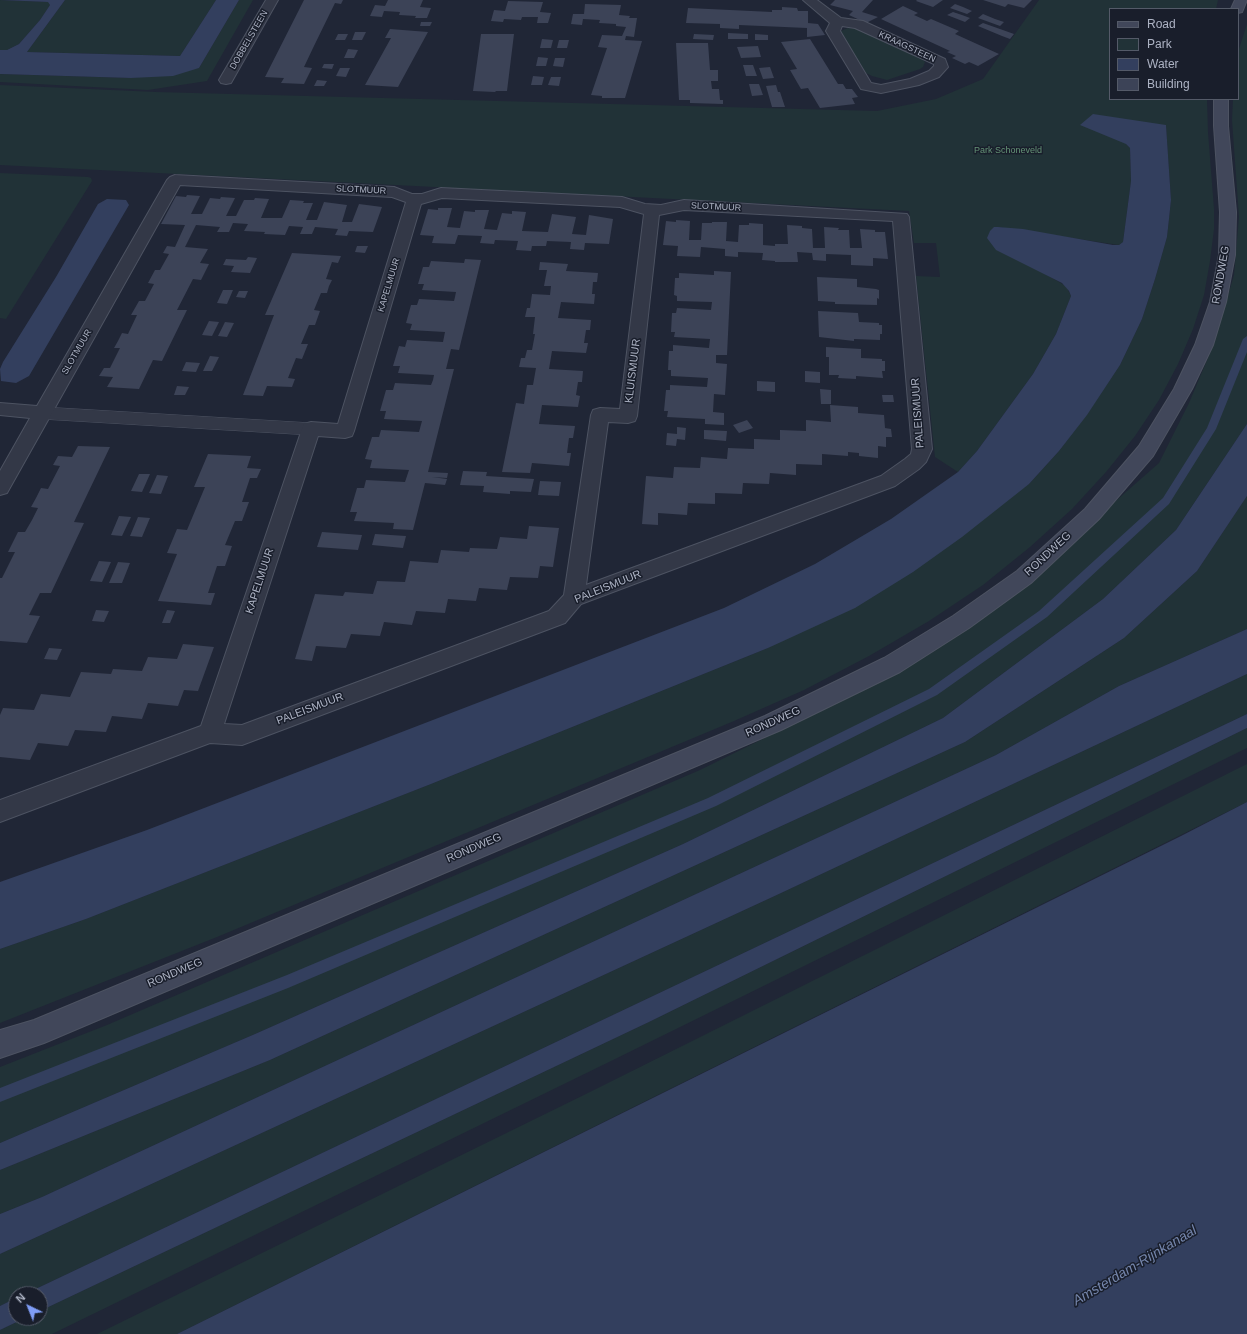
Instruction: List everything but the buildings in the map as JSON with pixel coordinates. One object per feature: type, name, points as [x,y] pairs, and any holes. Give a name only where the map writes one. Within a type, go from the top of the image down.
[{"type":"main road","name":"RONDWEG","points":[[0,1044],[34,1033],[773,723],[892,665],[961,622],[1024,577],[1092,514],[1146,451],[1182,389],[1204,345],[1218,302],[1227,255],[1228,212],[1221,126],[1221,100]]},
{"type":"street","name":"DOBBELSTEEN","points":[[226,80],[272,0]]},
{"type":"street","points":[[809,0],[837,22]]},
{"type":"street","name":"KRAAGSTEEN","points":[[837,22],[858,24],[940,62],[941,67],[934,74],[908,83],[881,89],[866,86],[833,31],[837,22]]},
{"type":"street","name":"SLOTMUUR","points":[[42,413],[175,180],[394,192],[409,198],[423,199],[441,193],[622,202],[643,209],[661,210],[684,205],[901,217]]},
{"type":"street","name":"KAPELMUUR","points":[[210,733],[311,429],[345,431],[415,198]]},
{"type":"street","name":"KLUISMUUR","points":[[574,598],[600,415],[628,416],[652,209]]},
{"type":"street","name":"PALEISMUUR","points":[[0,811],[210,733],[242,735],[556,617],[574,598],[875,487],[900,473],[919,457],[922,449],[901,217]]},
{"type":"street","points":[[0,410],[42,413],[0,488]]},
{"type":"lane","name":"KAPELMUUR","points":[[42,413],[311,429]]},
{"type":"green space","points":[[0,0],[49,2],[50,5],[40,20],[19,44],[7,50],[0,50]]},
{"type":"green space","points":[[65,0],[216,0],[180,56],[27,52]]},
{"type":"green space","points":[[239,0],[253,0],[207,81],[148,90],[0,82],[0,74],[131,78],[199,68]]},
{"type":"green space","name":"Park Schoneveld","points":[[1039,0],[1218,0],[1216,8],[1109,8],[1109,100],[1207,100],[1214,229],[1204,295],[1193,329],[1178,364],[1159,400],[1135,436],[1106,472],[1072,509],[1030,547],[983,585],[929,621],[869,656],[804,690],[734,721],[217,937],[0,1023],[0,949],[86,919],[431,784],[768,648],[1029,484],[1059,451],[1087,414],[1120,365],[1142,319],[1155,279],[1167,237],[1171,200],[1166,126],[1126,144],[1130,148],[1131,181],[1123,242],[1119,245],[998,227],[1045,274],[1066,286],[1071,296],[1056,334],[1033,374],[977,451],[958,472],[935,457],[916,276],[940,277],[936,243],[914,243],[909,211],[0,165],[0,85],[156,92],[877,111],[936,99],[983,79]]},
{"type":"green space","points":[[1247,24],[1247,424],[1176,530],[1103,599],[943,718],[683,844],[255,1034],[0,1143],[0,1067],[107,1025],[700,770],[888,677],[1094,520],[1159,463],[1189,403],[1213,346],[1234,275],[1239,217],[1232,120],[1233,100],[1239,100],[1239,49]]},
{"type":"green space","points":[[848,28],[857,29],[921,58],[925,62],[923,67],[887,80],[866,73],[841,34],[841,31]]},
{"type":"green space","points":[[0,173],[88,177],[91,178],[92,181],[6,319],[0,318]]},
{"type":"green space","points":[[1247,496],[1247,629],[1119,686],[996,755],[42,1197],[0,1214],[0,1170],[270,1060],[965,742],[1124,638],[1197,571]]},
{"type":"green space","points":[[1247,674],[1247,714],[42,1286],[8,1286],[8,1302],[0,1306],[0,1254],[779,894]]},
{"type":"green space","points":[[1247,728],[1247,748],[52,1334],[0,1334],[0,1330],[8,1326],[48,1326],[48,1307],[649,1022]]},
{"type":"green space","points":[[1247,764],[1247,802],[177,1334],[97,1334],[592,1091]]},
{"type":"water","points":[[0,0],[65,0],[27,52],[180,56],[216,0],[239,0],[199,68],[173,76],[131,78],[0,74],[0,50],[7,50],[19,44],[40,20],[50,5],[48,2]]},
{"type":"water","points":[[1093,114],[1166,125],[1171,200],[1167,237],[1155,279],[1142,319],[1120,365],[1087,415],[1059,451],[1029,484],[962,537],[913,572],[855,608],[768,648],[431,784],[86,919],[0,949],[0,882],[147,830],[724,608],[815,564],[891,519],[958,472],[977,451],[1033,374],[1056,334],[1071,296],[1069,291],[1062,283],[996,250],[987,238],[990,231],[994,227],[1023,229],[1113,245],[1119,245],[1123,242],[1131,181],[1130,148],[1126,144],[1080,125]]},
{"type":"water","points":[[107,199],[126,200],[129,205],[29,376],[16,383],[1,381],[0,369],[3,362],[56,277],[98,204]]},
{"type":"water","points":[[1247,424],[1247,496],[1197,571],[1124,638],[965,742],[270,1060],[0,1170],[0,1143],[255,1034],[683,844],[943,718],[1103,599],[1176,530]]},
{"type":"water","points":[[1247,629],[1247,674],[779,894],[0,1254],[0,1214],[42,1197],[996,755],[1119,686]]},
{"type":"water","points":[[1247,714],[1247,728],[649,1022],[48,1307],[48,1286],[42,1286]]},
{"type":"water","name":"Amsterdam-Rijnkanaal","points":[[1247,802],[1247,1334],[177,1334],[1181,836]]},
{"type":"water","points":[[8,1302],[8,1326],[0,1330],[0,1306]]},
{"type":"waterway","points":[[0,1095],[288,981],[712,802],[933,692],[1043,614],[1166,501],[1211,429],[1247,339]]}]
